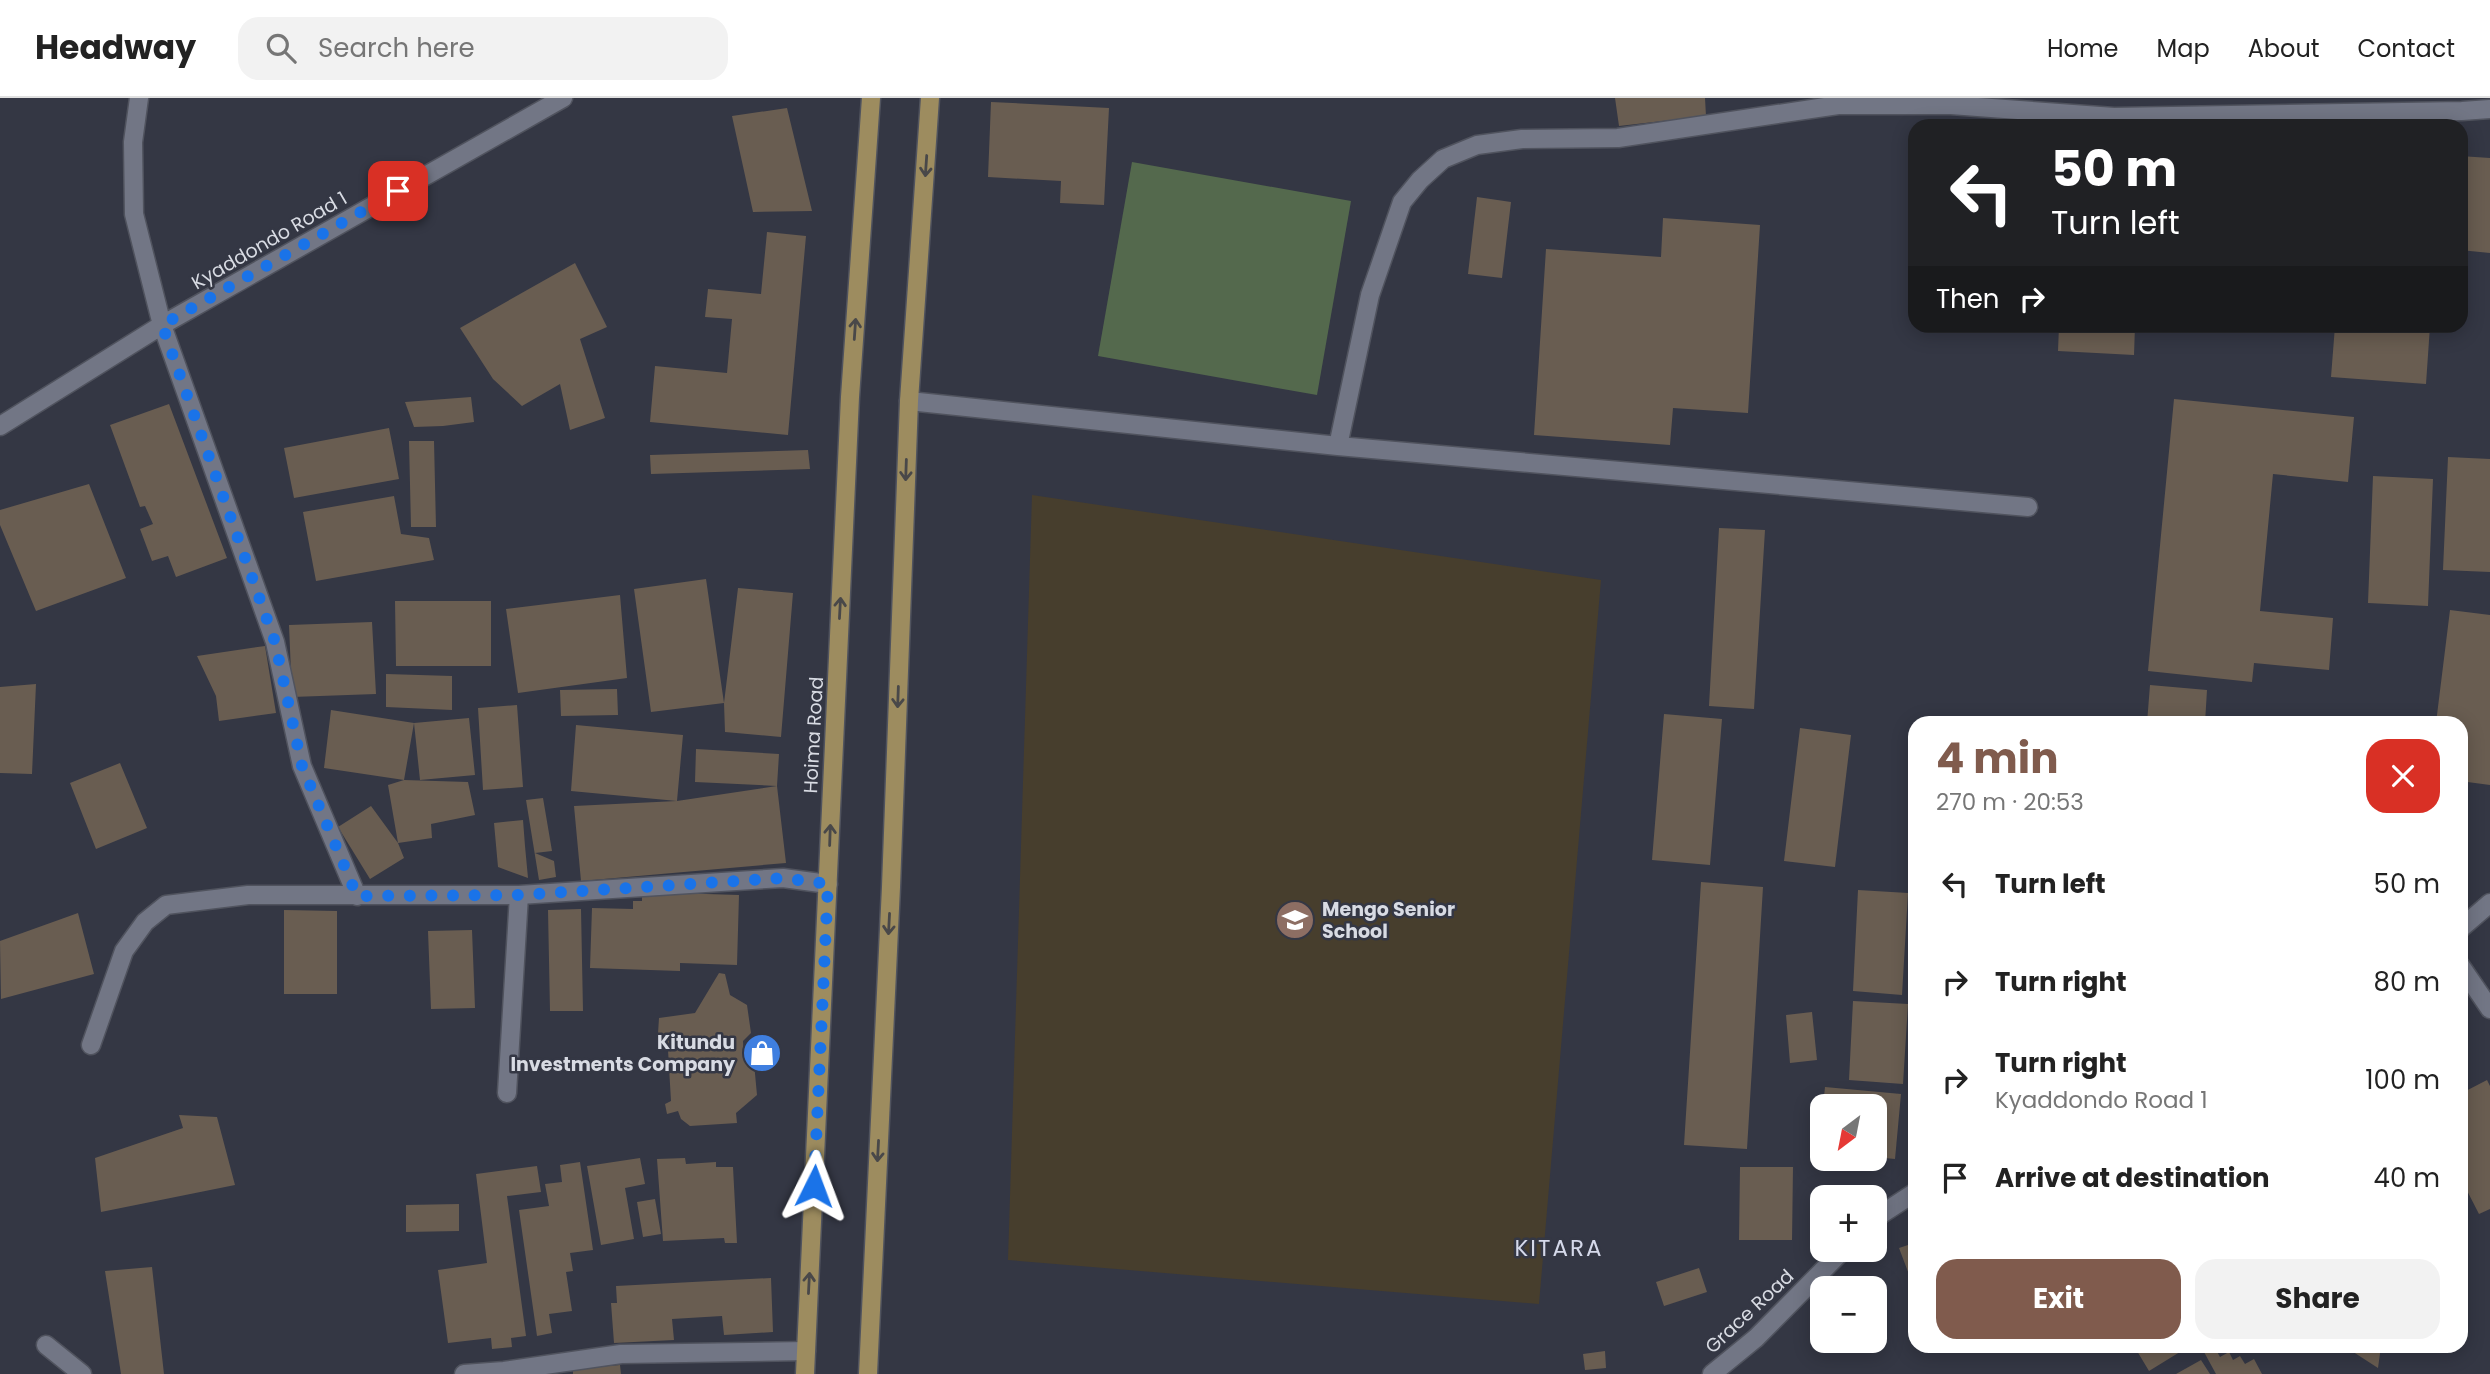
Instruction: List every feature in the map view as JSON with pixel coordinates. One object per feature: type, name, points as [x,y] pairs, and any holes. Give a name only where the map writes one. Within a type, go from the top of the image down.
[{"type":"main road","name":"Hoima Road","points":[[805,1374],[850,397],[871,98]]},
{"type":"main road","points":[[868,1374],[891,887],[909,401],[930,98]]},
{"type":"street","points":[[139,98],[133,142],[134,214],[162,325],[275,642],[302,766],[357,896]]},
{"type":"street","name":"Kyaddondo Road 1","points":[[0,426],[162,325],[563,98]]},
{"type":"street","points":[[1338,446],[1370,295],[1402,202],[1420,180],[1443,159],[1477,145],[1522,139],[1618,138],[1838,105],[1951,105],[2114,117],[2201,119]]},
{"type":"street","points":[[2265,119],[2490,108]]},
{"type":"street","points":[[909,401],[1338,446],[2028,507]]},
{"type":"street","points":[[91,1045],[124,951],[145,922],[166,905],[248,895],[520,895],[783,878],[828,884]]},
{"type":"street","points":[[507,1093],[520,895]]},
{"type":"street","points":[[2468,922],[2490,903]]},
{"type":"street","points":[[2468,977],[2490,1009]]},
{"type":"street","points":[[1887,1211],[1908,1197]]},
{"type":"street","name":"Grace Road","points":[[1712,1374],[1756,1338],[1831,1262]]},
{"type":"street","points":[[46,1345],[82,1374]]},
{"type":"street","points":[[464,1374],[504,1371],[621,1353],[806,1351]]},
{"type":"shaded area","name":"Mengo Senior School","points":[[1032,495],[1601,580],[1539,1304],[1008,1260]]},
{"type":"green space","points":[[1132,162],[1351,201],[1317,395],[1098,356]]},
{"type":"building","points":[[1615,98],[1705,98],[1706,116],[1619,126]]},
{"type":"building","points":[[991,102],[1109,108],[1104,205],[1060,203],[1061,181],[988,177]]},
{"type":"building","points":[[787,108],[812,211],[753,212],[732,116]]},
{"type":"building","points":[[2468,157],[2490,158],[2490,253],[2468,251]]},
{"type":"building","points":[[1477,197],[1511,202],[1502,278],[1468,274]]},
{"type":"building","points":[[1663,218],[1760,225],[1748,413],[1673,408],[1670,445],[1534,435],[1546,249],[1661,257]]},
{"type":"building","points":[[767,232],[806,236],[788,435],[650,422],[655,366],[727,373],[732,319],[705,317],[708,289],[761,294]]},
{"type":"building","points":[[575,263],[607,327],[580,339],[605,418],[570,430],[560,384],[522,406],[493,379],[460,328]]},
{"type":"building","points":[[2059,333],[2135,333],[2134,355],[2058,351]]},
{"type":"building","points":[[2334,333],[2430,333],[2426,384],[2331,377]]},
{"type":"building","points":[[471,397],[474,422],[443,426],[414,427],[405,402]]},
{"type":"building","points":[[2174,399],[2354,417],[2348,482],[2273,474],[2260,611],[2333,618],[2329,670],[2254,663],[2252,682],[2148,671]]},
{"type":"building","points":[[169,404],[227,558],[176,577],[168,556],[152,561],[140,529],[153,524],[145,506],[140,507],[110,425]]},
{"type":"building","points":[[389,428],[399,479],[294,498],[284,448]]},
{"type":"building","points":[[409,441],[434,441],[436,527],[411,527]]},
{"type":"building","points":[[808,450],[810,469],[651,474],[650,455]]},
{"type":"building","points":[[2448,457],[2490,459],[2490,572],[2443,570]]},
{"type":"building","points":[[2373,476],[2433,479],[2428,606],[2368,603]]},
{"type":"building","points":[[89,484],[126,578],[36,611],[0,525],[0,510]]},
{"type":"building","points":[[394,496],[401,534],[429,538],[434,560],[316,581],[303,512]]},
{"type":"building","points":[[1719,528],[1765,530],[1754,709],[1709,706]]},
{"type":"building","points":[[706,579],[724,703],[651,712],[634,589]]},
{"type":"building","points":[[738,588],[793,593],[781,737],[725,732],[724,703]]},
{"type":"building","points":[[620,595],[627,678],[518,693],[506,609]]},
{"type":"building","points":[[395,601],[491,601],[491,666],[396,666]]},
{"type":"building","points":[[2450,610],[2490,615],[2490,785],[2468,782],[2468,716],[2437,716]]},
{"type":"building","points":[[372,622],[376,694],[292,697],[289,625]]},
{"type":"building","points":[[265,646],[276,713],[219,721],[216,696],[197,656]]},
{"type":"building","points":[[386,674],[452,676],[452,710],[386,707]]},
{"type":"building","points":[[36,684],[32,774],[0,773],[0,687]]},
{"type":"building","points":[[2150,685],[2207,690],[2205,716],[2148,716]]},
{"type":"building","points":[[617,689],[618,715],[561,716],[560,690]]},
{"type":"building","points":[[517,705],[523,787],[483,790],[478,708]]},
{"type":"building","points":[[331,710],[414,723],[404,780],[324,768]]},
{"type":"building","points":[[1664,714],[1722,719],[1710,865],[1652,860]]},
{"type":"building","points":[[469,718],[475,775],[420,780],[414,723]]},
{"type":"building","points":[[576,725],[683,735],[677,801],[571,791]]},
{"type":"building","points":[[1800,728],[1851,735],[1835,867],[1784,861]]},
{"type":"building","points":[[696,749],[779,754],[777,786],[695,782]]},
{"type":"building","points":[[120,763],[147,828],[96,849],[70,783]]},
{"type":"building","points":[[404,780],[468,782],[475,815],[431,824],[432,838],[398,843],[388,785]]},
{"type":"building","points":[[777,786],[786,863],[581,881],[574,806],[677,801]]},
{"type":"building","points":[[543,798],[552,851],[535,853],[554,861],[556,877],[539,880],[526,800]]},
{"type":"building","points":[[371,806],[398,843],[404,858],[370,879],[338,827]]},
{"type":"building","points":[[523,820],[528,878],[498,867],[494,823]]},
{"type":"building","points":[[1701,882],[1763,887],[1747,1149],[1684,1145]]},
{"type":"building","points":[[1858,890],[1908,893],[1902,995],[1853,991]]},
{"type":"building","points":[[642,892],[739,895],[737,965],[680,963],[680,971],[590,968],[592,908],[633,909],[633,901],[642,901]]},
{"type":"building","points":[[581,909],[583,1011],[550,1011],[548,910]]},
{"type":"building","points":[[284,910],[337,911],[337,994],[284,994]]},
{"type":"building","points":[[78,913],[94,974],[1,999],[0,941]]},
{"type":"building","points":[[472,930],[475,1008],[431,1009],[428,931]]},
{"type":"building","points":[[719,973],[725,974],[730,995],[747,1005],[751,1033],[743,1041],[744,1060],[754,1063],[757,1095],[736,1113],[737,1123],[690,1126],[681,1119],[678,1111],[667,1114],[665,1104],[671,1101],[668,1050],[657,1049],[659,1018],[695,1013]]},
{"type":"building","points":[[1853,1001],[1908,1004],[1903,1084],[1849,1080]]},
{"type":"building","points":[[1812,1012],[1817,1060],[1790,1063],[1786,1015]]},
{"type":"building","points":[[2487,1080],[2490,1086],[2490,1209],[2479,1214],[2468,1193],[2468,1090]]},
{"type":"building","points":[[1825,1087],[1901,1094],[1895,1159],[1887,1158],[1887,1094],[1824,1094]]},
{"type":"building","points":[[179,1115],[217,1117],[235,1185],[101,1212],[95,1158],[183,1128]]},
{"type":"building","points":[[640,1158],[645,1184],[625,1188],[634,1239],[601,1245],[587,1166]]},
{"type":"building","points":[[685,1158],[686,1164],[716,1162],[716,1167],[733,1167],[737,1243],[725,1243],[724,1238],[663,1241],[657,1159]]},
{"type":"building","points":[[580,1162],[593,1250],[570,1253],[573,1271],[566,1272],[572,1311],[549,1314],[552,1333],[537,1336],[519,1210],[549,1206],[545,1184],[562,1182],[560,1165]]},
{"type":"building","points":[[537,1166],[541,1192],[507,1196],[526,1336],[511,1338],[512,1347],[492,1349],[491,1338],[448,1343],[438,1270],[487,1263],[476,1174]]},
{"type":"building","points":[[1740,1167],[1793,1167],[1792,1240],[1739,1240]]},
{"type":"building","points":[[655,1199],[661,1234],[643,1237],[637,1202]]},
{"type":"building","points":[[459,1204],[459,1231],[406,1232],[406,1205]]},
{"type":"building","points":[[1908,1245],[1908,1272],[1899,1248]]},
{"type":"building","points":[[152,1267],[164,1374],[121,1374],[105,1271]]},
{"type":"building","points":[[1699,1268],[1707,1292],[1664,1306],[1656,1282]]},
{"type":"building","points":[[771,1278],[773,1332],[724,1335],[722,1316],[672,1319],[674,1340],[614,1343],[611,1303],[617,1303],[616,1286]]},
{"type":"building","points":[[1605,1351],[1606,1368],[1585,1370],[1583,1354]]},
{"type":"building","points":[[2138,1353],[2178,1353],[2149,1371]]},
{"type":"building","points":[[2205,1353],[2218,1353],[2220,1357],[2230,1353],[2233,1360],[2240,1356],[2245,1364],[2254,1359],[2262,1374],[2216,1374]]},
{"type":"building","points":[[2355,1353],[2380,1353],[2378,1368]]},
{"type":"building","points":[[2201,1360],[2210,1374],[2176,1374]]},
{"type":"building","points":[[620,1365],[621,1374],[573,1374],[573,1369]]},
{"type":"place","name":"Mengo Senior School","points":[[1295,920]]},
{"type":"place","name":"Kitundu Investments Company","points":[[762,1053]]},
{"type":"district","name":"KITARA","points":[[1559,1248]]},
{"type":"route","points":[[398,191],[162,325],[275,642],[302,766],[357,896],[520,895],[783,878],[828,884],[814,1186]]}]
